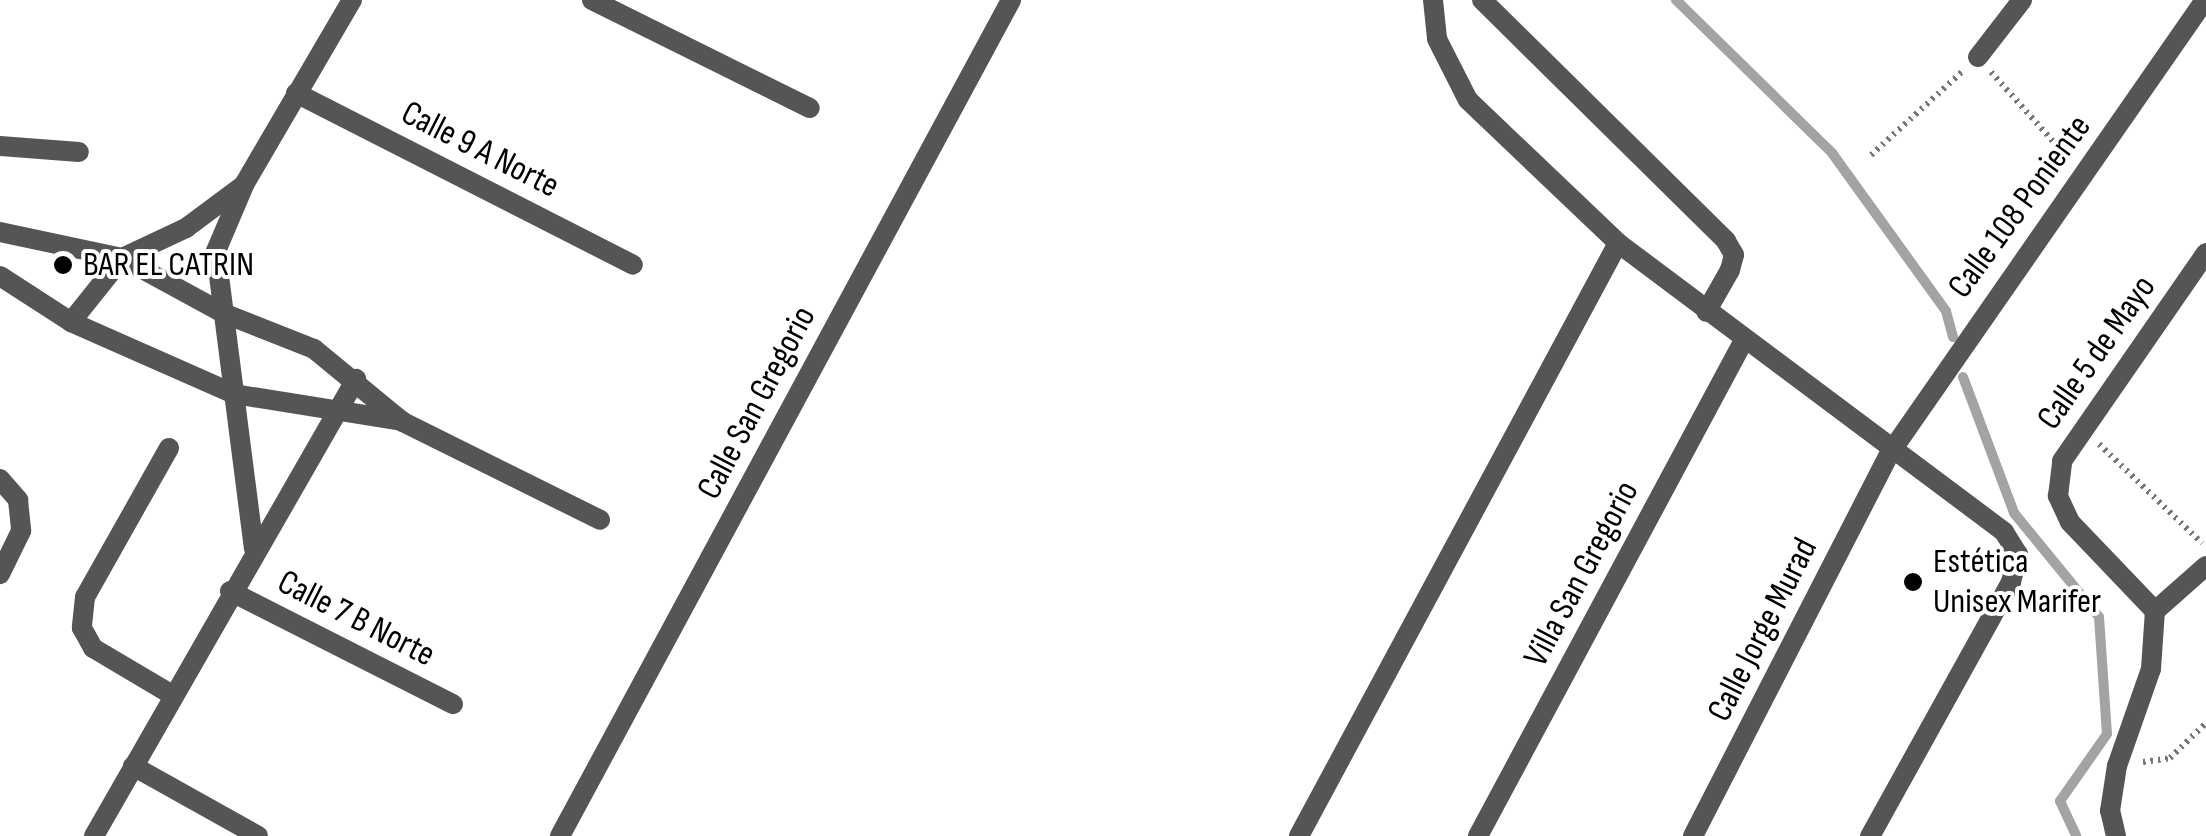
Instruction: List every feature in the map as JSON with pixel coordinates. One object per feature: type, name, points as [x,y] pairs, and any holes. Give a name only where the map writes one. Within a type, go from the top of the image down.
[{"type":"street","points":[[254,549],[216,252],[245,184],[352,0]]},
{"type":"street","points":[[592,0],[810,108]]},
{"type":"street","name":"Calle San Gregorio","points":[[560,836],[1011,0]]},
{"type":"street","points":[[1433,0],[1437,39],[1468,100],[1618,243],[1890,453],[2004,532],[2018,554],[2011,582],[1870,836]]},
{"type":"street","points":[[1482,0],[1726,241],[1734,255],[1730,270],[1706,312]]},
{"type":"street","points":[[1978,57],[2022,0]]},
{"type":"street","name":"Calle 108 Poniente","points":[[1890,453],[2206,0]]},
{"type":"street","name":"Calle 9 A Norte","points":[[296,93],[633,265]]},
{"type":"street","points":[[0,146],[79,152]]},
{"type":"street","points":[[71,322],[122,258],[186,228],[245,184]]},
{"type":"street","points":[[0,232],[122,258],[223,313],[314,349],[356,379],[404,422],[600,520]]},
{"type":"street","points":[[1299,836],[1618,243]]},
{"type":"street","name":"Calle 5 de Mayo","points":[[2155,610],[2070,522],[2058,496],[2062,461],[2206,253]]},
{"type":"street","points":[[0,276],[71,322],[234,394],[404,422]]},
{"type":"street","name":"Villa San Gregorio","points":[[1478,836],[1743,342]]},
{"type":"street","points":[[94,836],[254,549],[340,413],[356,379]]},
{"type":"street","points":[[170,448],[85,597],[82,628],[93,648],[172,695]]},
{"type":"street","name":"Calle Jorge Murad","points":[[1693,836],[1890,453]]},
{"type":"street","points":[[0,479],[18,500],[21,531],[0,574]]},
{"type":"street","points":[[2116,836],[2110,811],[2117,766],[2151,670],[2155,610],[2206,566]]},
{"type":"street","name":"Calle 7 B Norte","points":[[230,591],[453,704]]},
{"type":"street","points":[[133,766],[258,836]]},
{"type":"path","points":[[1871,155],[1978,57],[2084,176]]},
{"type":"path","points":[[2084,430],[2206,547]]},
{"type":"path","points":[[2117,766],[2170,758],[2206,723]]},
{"type":"waterway","points":[[1676,0],[1832,153],[1946,311],[1953,337]]},
{"type":"waterway","points":[[1963,377],[2014,513],[2099,617],[2107,734],[2060,801],[2076,836]]},
{"type":"place","name":"BAR EL CATRIN","points":[[63,265]]},
{"type":"place","name":"Estética Unisex Marifer","points":[[1913,582]]}]
